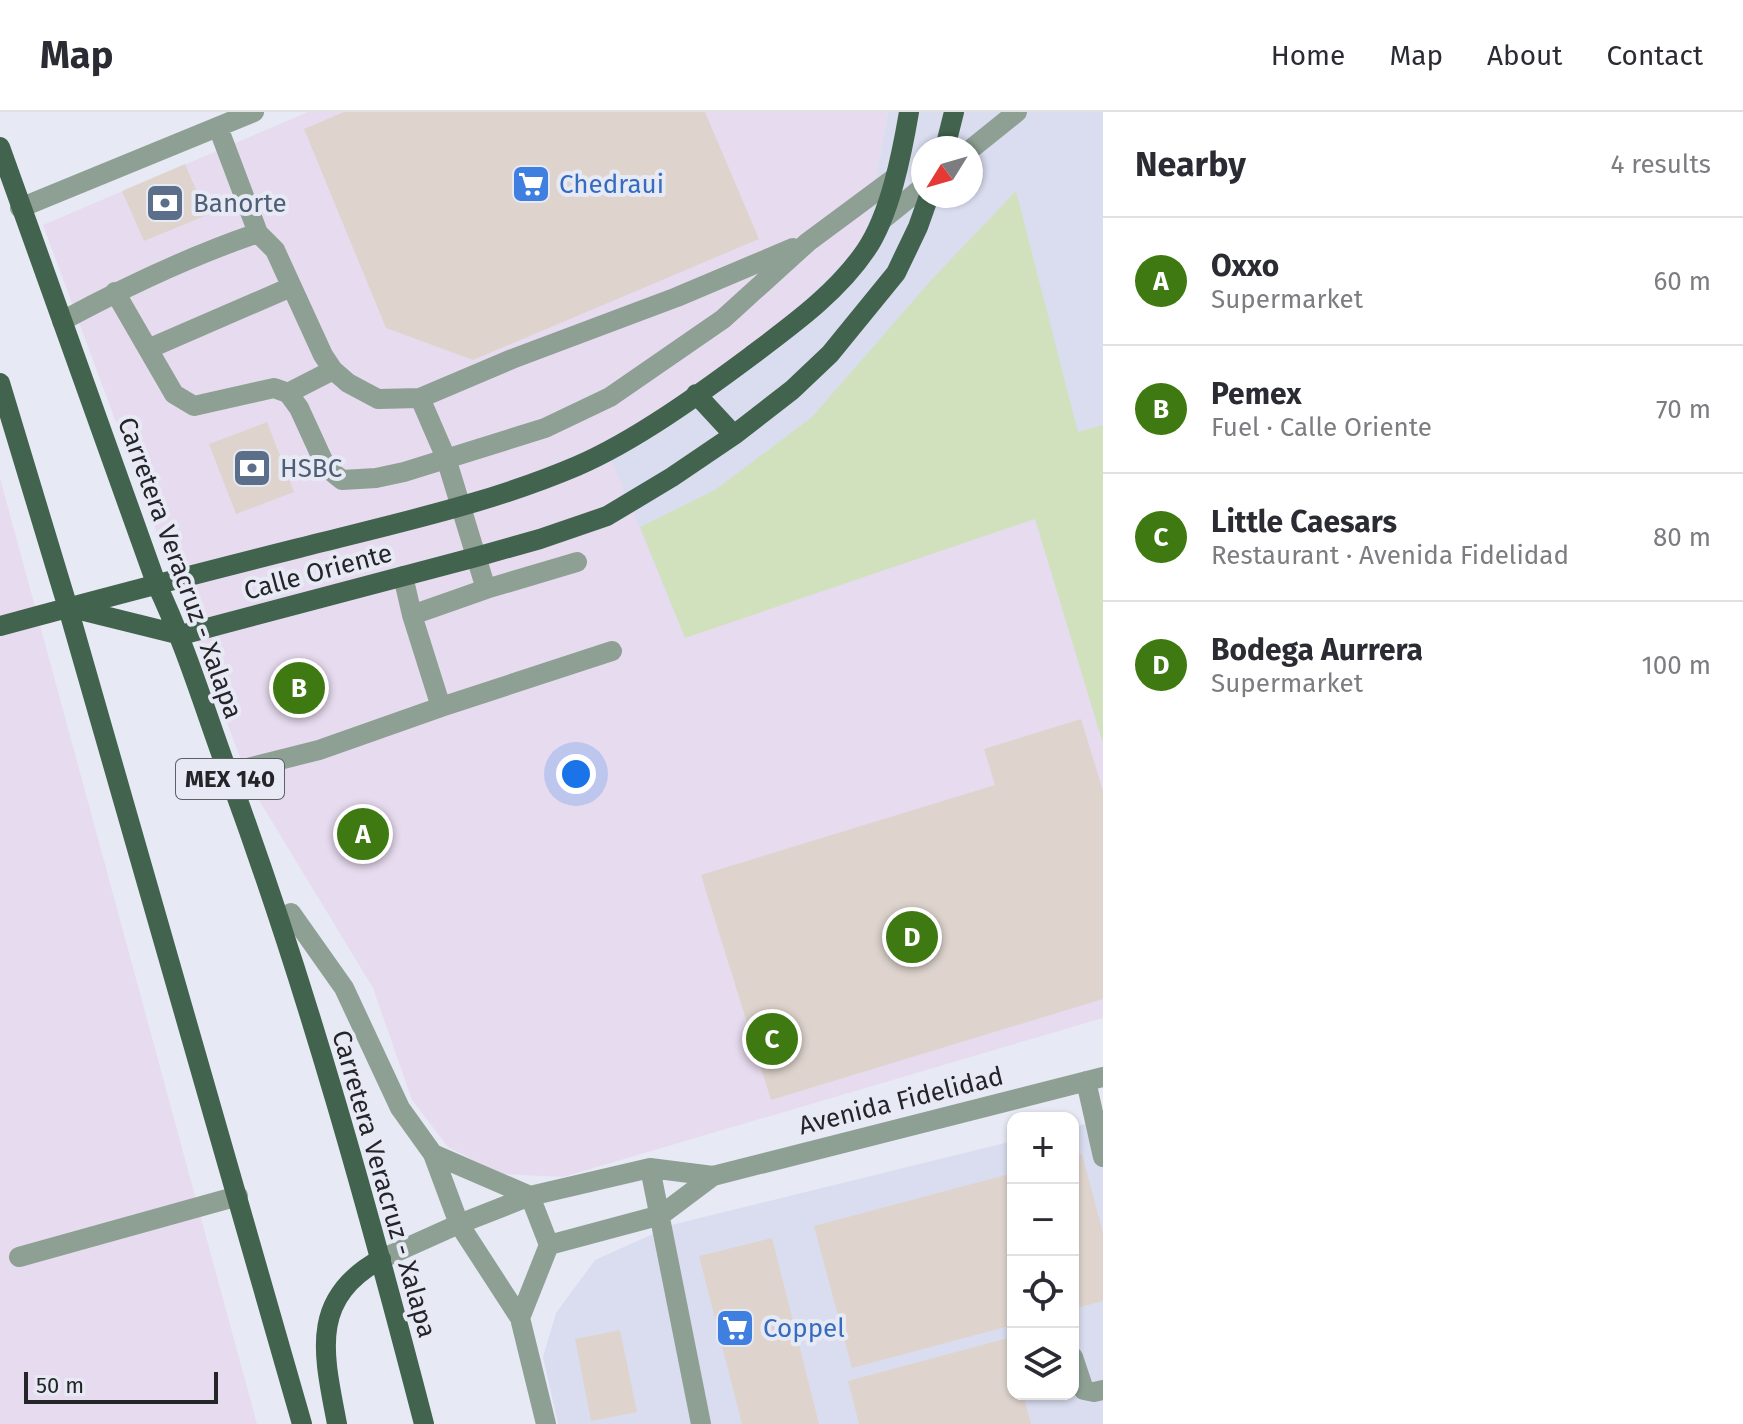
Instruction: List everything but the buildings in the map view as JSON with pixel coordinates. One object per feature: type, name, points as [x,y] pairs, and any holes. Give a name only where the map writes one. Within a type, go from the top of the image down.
[{"type":"main road","name":"Calle Oriente","points":[[68,608],[156,583],[463,507],[579,465],[637,433],[758,351],[822,300],[867,249],[882,220],[909,112]]},
{"type":"main road","points":[[948,136],[954,112]]},
{"type":"main road","name":"Carretera Veracruz - Xalapa","points":[[0,147],[156,583],[181,635],[271,891],[381,1259],[424,1424]]},
{"type":"main road","name":"Calle Oriente","points":[[68,608],[181,635],[476,557],[607,516],[734,435],[792,390],[830,354],[896,273],[925,208]]},
{"type":"main road","points":[[0,383],[68,608],[302,1424]]},
{"type":"main road","points":[[696,394],[734,435]]},
{"type":"main road","points":[[0,626],[68,608]]},
{"type":"main road","points":[[337,1424],[325,1351],[332,1306],[340,1291],[352,1279],[381,1259]]},
{"type":"street","points":[[20,208],[254,112]]},
{"type":"street","points":[[983,139],[1017,112]]},
{"type":"street","points":[[218,127],[258,233],[275,250],[323,355],[333,370],[348,383],[378,399],[420,398],[808,242]]},
{"type":"street","points":[[115,292],[174,394],[194,406],[274,388],[288,393],[299,408],[326,467],[342,480],[376,478],[545,428],[610,397],[723,319],[808,242],[893,179]]},
{"type":"street","name":"Calle Oriente","points":[[882,220],[911,197]]},
{"type":"street","points":[[62,321],[115,292],[227,243],[258,233]]},
{"type":"street","points":[[148,349],[291,287]]},
{"type":"street","points":[[288,393],[333,370]]},
{"type":"street","points":[[420,398],[463,507],[486,589]]},
{"type":"street","points":[[412,615],[577,562]]},
{"type":"street","points":[[403,576],[441,707]]},
{"type":"street","points":[[228,773],[319,750],[612,651]]},
{"type":"street","points":[[291,913],[344,988],[400,1108],[433,1154],[459,1224],[520,1318],[546,1424]]},
{"type":"street","points":[[1094,1079],[1103,1157]]},
{"type":"street","name":"Avenida Fidelidad","points":[[381,1259],[530,1196],[650,1168],[713,1176],[1094,1079]]},
{"type":"street","points":[[433,1154],[530,1196],[549,1245],[520,1318]]},
{"type":"street","points":[[650,1168],[701,1424]]},
{"type":"street","name":"Avenida Fidelidad","points":[[549,1245],[661,1215],[713,1176]]},
{"type":"street","points":[[19,1257],[238,1196]]},
{"type":"street","points":[[1079,1379],[1084,1390],[1103,1390]]},
{"type":"shaded area","points":[[308,112],[888,112],[865,241],[754,351],[607,447],[685,638],[1035,519],[1103,744],[1103,1018],[563,1177],[501,1174],[448,1147],[412,1100],[373,988],[251,787],[43,225]]},
{"type":"shaded area","points":[[888,112],[1103,112],[1103,744],[1035,519],[685,638],[606,447],[754,351],[865,241]]},
{"type":"shaded area","points":[[0,478],[257,1424],[0,1424]]},
{"type":"shaded area","points":[[1103,1120],[1103,1424],[558,1424],[543,1357],[556,1313],[595,1260],[675,1224],[1007,1142],[1007,1400],[1079,1400],[1079,1126]]},
{"type":"green space","points":[[1016,191],[1078,432],[1103,425],[1103,744],[1035,519],[685,638],[640,527],[715,490],[812,417],[933,278]]},
{"type":"place","name":"Chedraui","points":[[531,184]]},
{"type":"place","name":"Banorte","points":[[165,203]]},
{"type":"place","name":"HSBC","points":[[252,468]]},
{"type":"place","name":"Pemex","points":[[299,688]]},
{"type":"place","name":"Oxxo","points":[[363,834]]},
{"type":"place","name":"Bodega Aurrera","points":[[912,937]]},
{"type":"place","name":"Little Caesars","points":[[772,1039]]},
{"type":"place","name":"Coppel","points":[[735,1328]]}]
